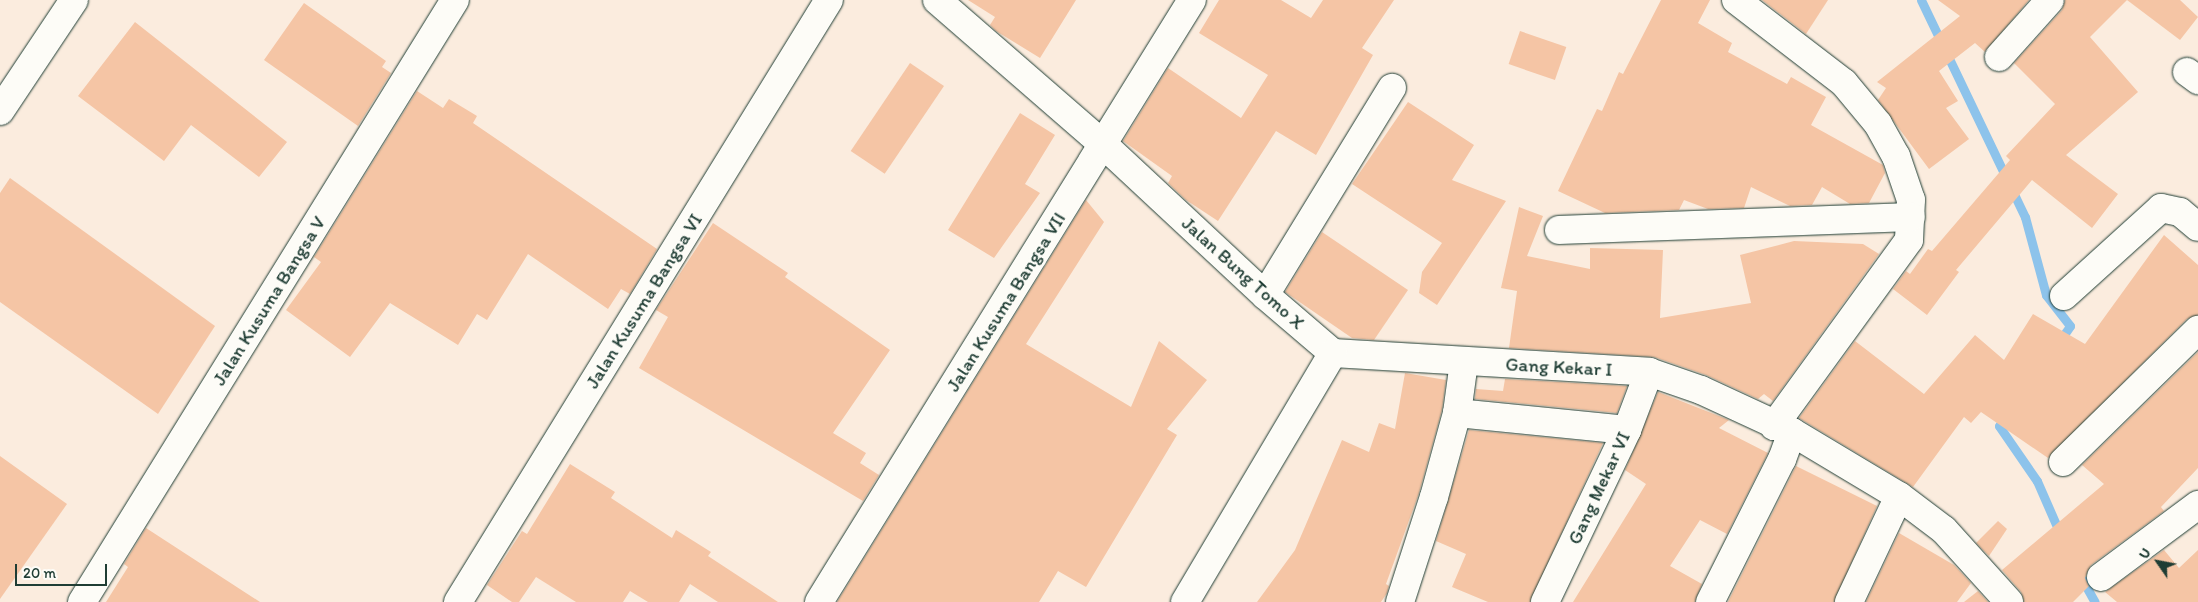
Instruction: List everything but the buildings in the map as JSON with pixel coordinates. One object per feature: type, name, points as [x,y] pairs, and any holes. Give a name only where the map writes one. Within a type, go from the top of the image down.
[{"type":"street","points":[[0,111],[74,0]]},
{"type":"street","name":"Jalan Kusuma Bangsa V","points":[[82,602],[455,0]]},
{"type":"street","name":"Jalan Kusuma Bangsa VI","points":[[458,602],[829,0]]},
{"type":"street","name":"Jalan Bung Tomo X","points":[[937,0],[1104,145],[1265,295],[1333,354]]},
{"type":"street","name":"Jalan Kusuma Bangsa VII","points":[[819,602],[1104,145],[1192,0]]},
{"type":"street","points":[[1710,602],[1783,429],[1909,240],[1911,217],[1911,200],[1896,156],[1872,117],[1844,83],[1736,0]]},
{"type":"street","points":[[1999,57],[2050,0]]},
{"type":"street","points":[[1265,295],[1392,88]]},
{"type":"street","points":[[2064,296],[2161,208],[2180,212],[2198,227]]},
{"type":"street","points":[[1559,230],[1911,217]]},
{"type":"street","points":[[2063,462],[2198,330]]},
{"type":"street","points":[[1185,602],[1333,354]]},
{"type":"street","name":"Gang Kekar I","points":[[1333,354],[1649,372],[1701,390],[1783,429],[1899,496],[1944,530],[2009,602]]},
{"type":"street","points":[[1400,602],[1434,497],[1457,413],[1464,362]]},
{"type":"street","name":"Gang Mekar VI","points":[[1545,602],[1627,430],[1649,372]]},
{"type":"street","points":[[1457,413],[1627,430]]},
{"type":"street","points":[[1849,602],[1899,496]]},
{"type":"street","points":[[2101,577],[2198,505]]},
{"type":"waterway","points":[[1921,0],[2025,217],[2046,295],[2070,326],[2059,342]]},
{"type":"waterway","points":[[2006,416],[1999,426],[2037,481],[2061,536]]},
{"type":"waterway","points":[[2082,579],[2095,602]]}]
